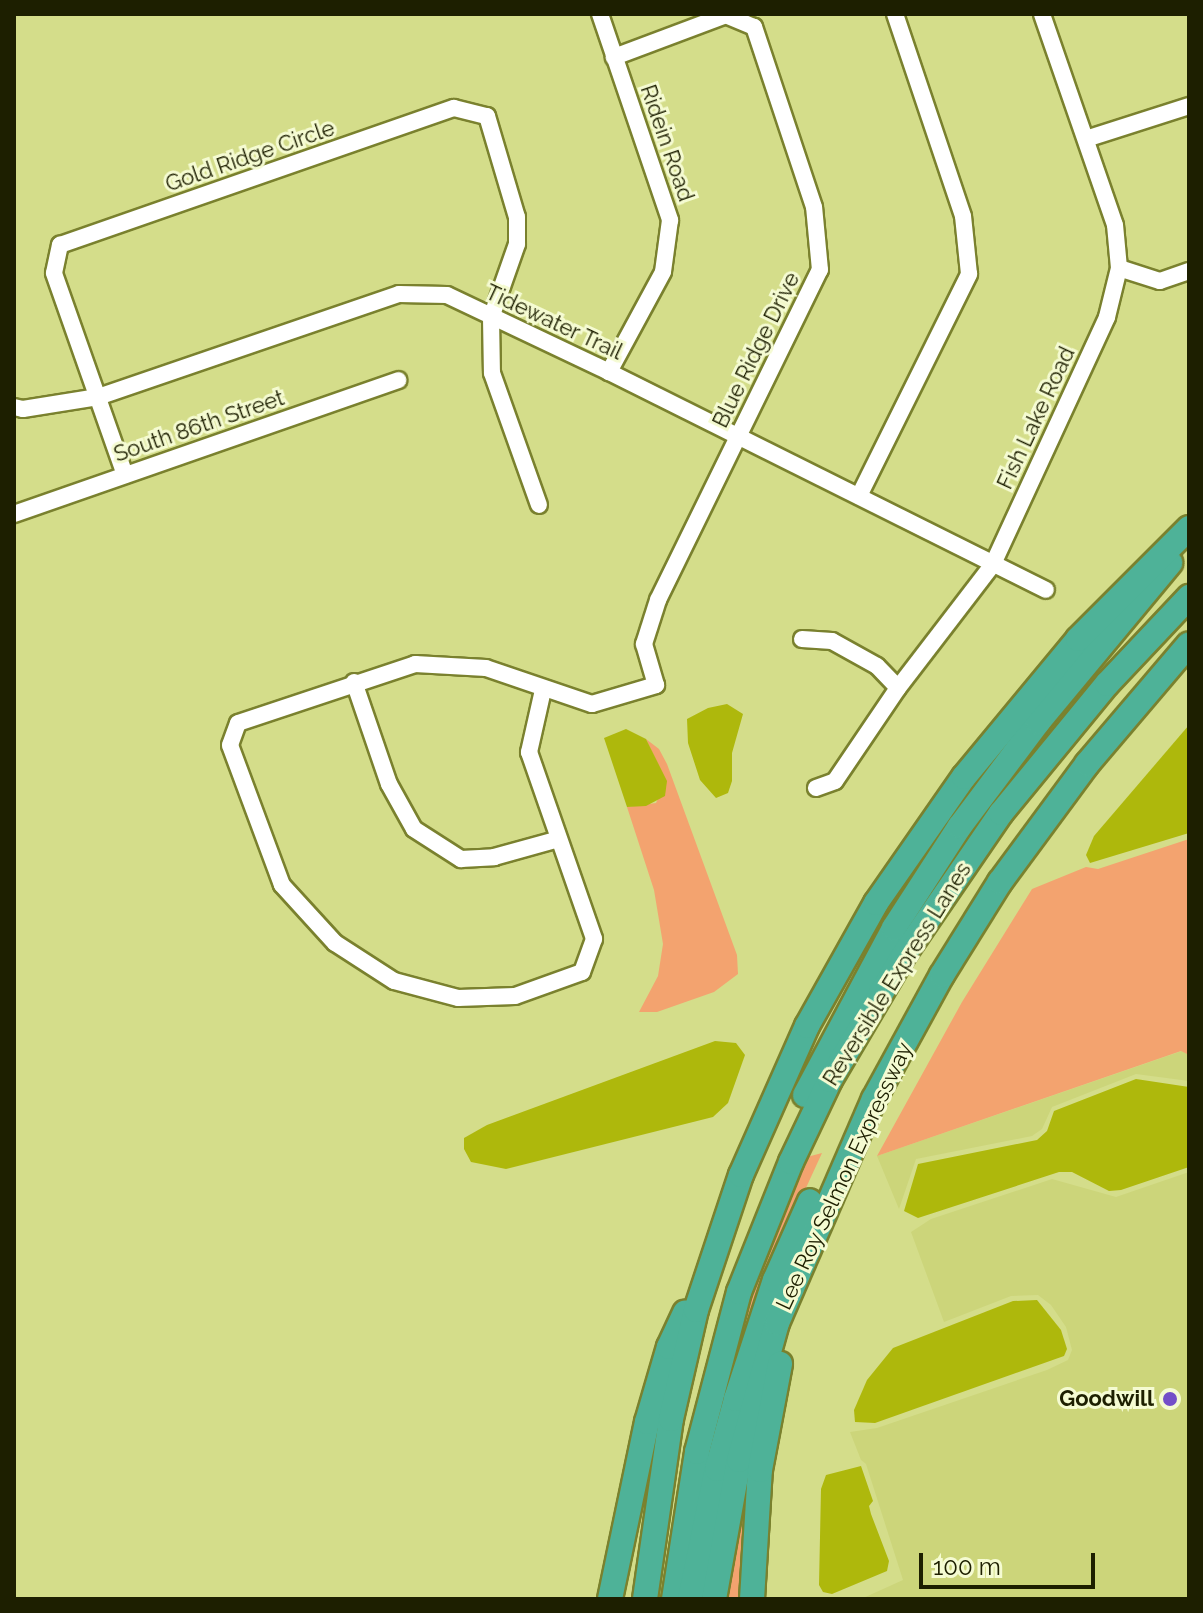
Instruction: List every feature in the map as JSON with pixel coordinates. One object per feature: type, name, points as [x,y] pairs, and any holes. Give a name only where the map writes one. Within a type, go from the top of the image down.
[{"type":"highway","points":[[645,1599],[671,1419],[706,1277],[759,1130],[831,979],[876,903],[937,814],[1012,716],[1137,577],[1189,528]]},
{"type":"highway","points":[[802,1119],[862,985],[953,836],[1038,722],[1189,540]]},
{"type":"highway","name":"Reversible Express Lanes","points":[[674,1599],[697,1452],[739,1292],[783,1164],[802,1119],[903,956],[993,824],[1066,732],[1189,597]]},
{"type":"highway","name":"Lee Roy Selmon Expressway","points":[[714,1599],[724,1533],[747,1426],[777,1323],[844,1147],[871,1105],[942,975],[1000,882],[1087,764],[1189,644]]},
{"type":"highway","points":[[690,1599],[717,1469],[736,1399],[786,1252],[844,1147]]},
{"type":"highway","points":[[752,1599],[760,1470],[800,1268]]},
{"type":"highway","points":[[610,1599],[625,1514],[657,1384],[677,1327],[706,1277]]},
{"type":"street","name":"Ridein Road","points":[[600,14],[670,220],[663,272],[609,372]]},
{"type":"street","points":[[859,496],[969,274],[963,216],[895,14]]},
{"type":"street","name":"Fish Lake Road","points":[[816,788],[835,781],[898,688],[993,564],[1107,317],[1119,268],[1115,225],[1042,14]]},
{"type":"street","name":"Blue Ridge Drive","points":[[543,690],[592,704],[656,685],[644,644],[658,600],[820,270],[814,207],[754,27],[726,15],[614,57]]},
{"type":"street","points":[[1086,139],[1189,106]]},
{"type":"street","name":"Gold Ridge Circle","points":[[125,475],[54,273],[60,245],[454,108],[487,116],[517,217],[517,244],[491,318]]},
{"type":"street","points":[[1119,268],[1160,281],[1189,271]]},
{"type":"street","name":"Tidewater Trail","points":[[14,407],[23,409],[98,397],[399,294],[447,295],[739,436],[1046,590]]},
{"type":"street","points":[[491,318],[492,373],[539,505]]},
{"type":"street","name":"South 86th Street","points":[[14,514],[398,380]]},
{"type":"street","points":[[802,639],[832,641],[877,666],[898,688]]},
{"type":"street","points":[[415,664],[486,668],[543,690],[529,752],[594,939],[582,972],[515,996],[458,998],[394,981],[335,943],[282,885],[230,745],[238,723],[415,664]]},
{"type":"street","points":[[354,682],[389,784],[414,829],[461,859],[494,857],[559,839]]},
{"type":"shaded area","points":[[727,704],[743,714],[732,753],[732,781],[728,793],[716,798],[700,780],[688,743],[687,719],[708,708]]},
{"type":"shaded area","points":[[1189,725],[1189,833],[1090,863],[1086,855],[1094,836]]},
{"type":"shaded area","points":[[626,729],[646,739],[667,781],[665,796],[646,806],[627,807],[604,738]]},
{"type":"shaded area","points":[[646,739],[659,749],[667,764],[737,955],[738,974],[714,992],[657,1012],[639,1012],[658,976],[663,944],[654,890],[627,807],[656,803],[666,781]]},
{"type":"shaded area","points":[[1189,839],[1189,1055],[1181,1051],[877,1156],[962,1002],[1032,889],[1086,867],[1098,869]]},
{"type":"shaded area","points":[[715,1041],[736,1043],[745,1055],[728,1103],[713,1117],[506,1169],[471,1162],[464,1149],[464,1138],[487,1125]]},
{"type":"shaded area","points":[[1182,1051],[1189,1055],[1189,1081],[1136,1074],[1052,1107],[1042,1129],[1032,1136],[916,1159],[899,1209],[877,1156]]},
{"type":"shaded area","points":[[1136,1079],[1189,1087],[1189,1167],[1121,1190],[1109,1191],[1072,1172],[1059,1172],[918,1218],[904,1211],[918,1164],[1037,1140],[1047,1131],[1054,1111]]},
{"type":"shaded area","points":[[822,1153],[783,1238],[717,1426],[737,1344],[765,1258],[807,1157]]},
{"type":"shaded area","points":[[1189,1172],[1189,1599],[861,1599],[903,1580],[866,1464],[861,1460],[850,1432],[877,1428],[1047,1370],[1068,1360],[1072,1350],[1066,1327],[1051,1305],[1038,1295],[1011,1296],[944,1322],[911,1232],[931,1219],[1052,1179],[1116,1197]]},
{"type":"shaded area","points":[[1037,1300],[1061,1330],[1067,1349],[1064,1356],[875,1423],[855,1422],[854,1410],[867,1380],[893,1348],[1013,1301]]},
{"type":"shaded area","points":[[861,1466],[873,1501],[869,1506],[871,1514],[889,1561],[887,1571],[832,1594],[823,1592],[819,1585],[821,1489],[826,1475]]},
{"type":"shaded area","points":[[745,1496],[752,1496],[746,1599],[728,1599]]},
{"type":"place","name":"Goodwill","points":[[1170,1399]]}]
